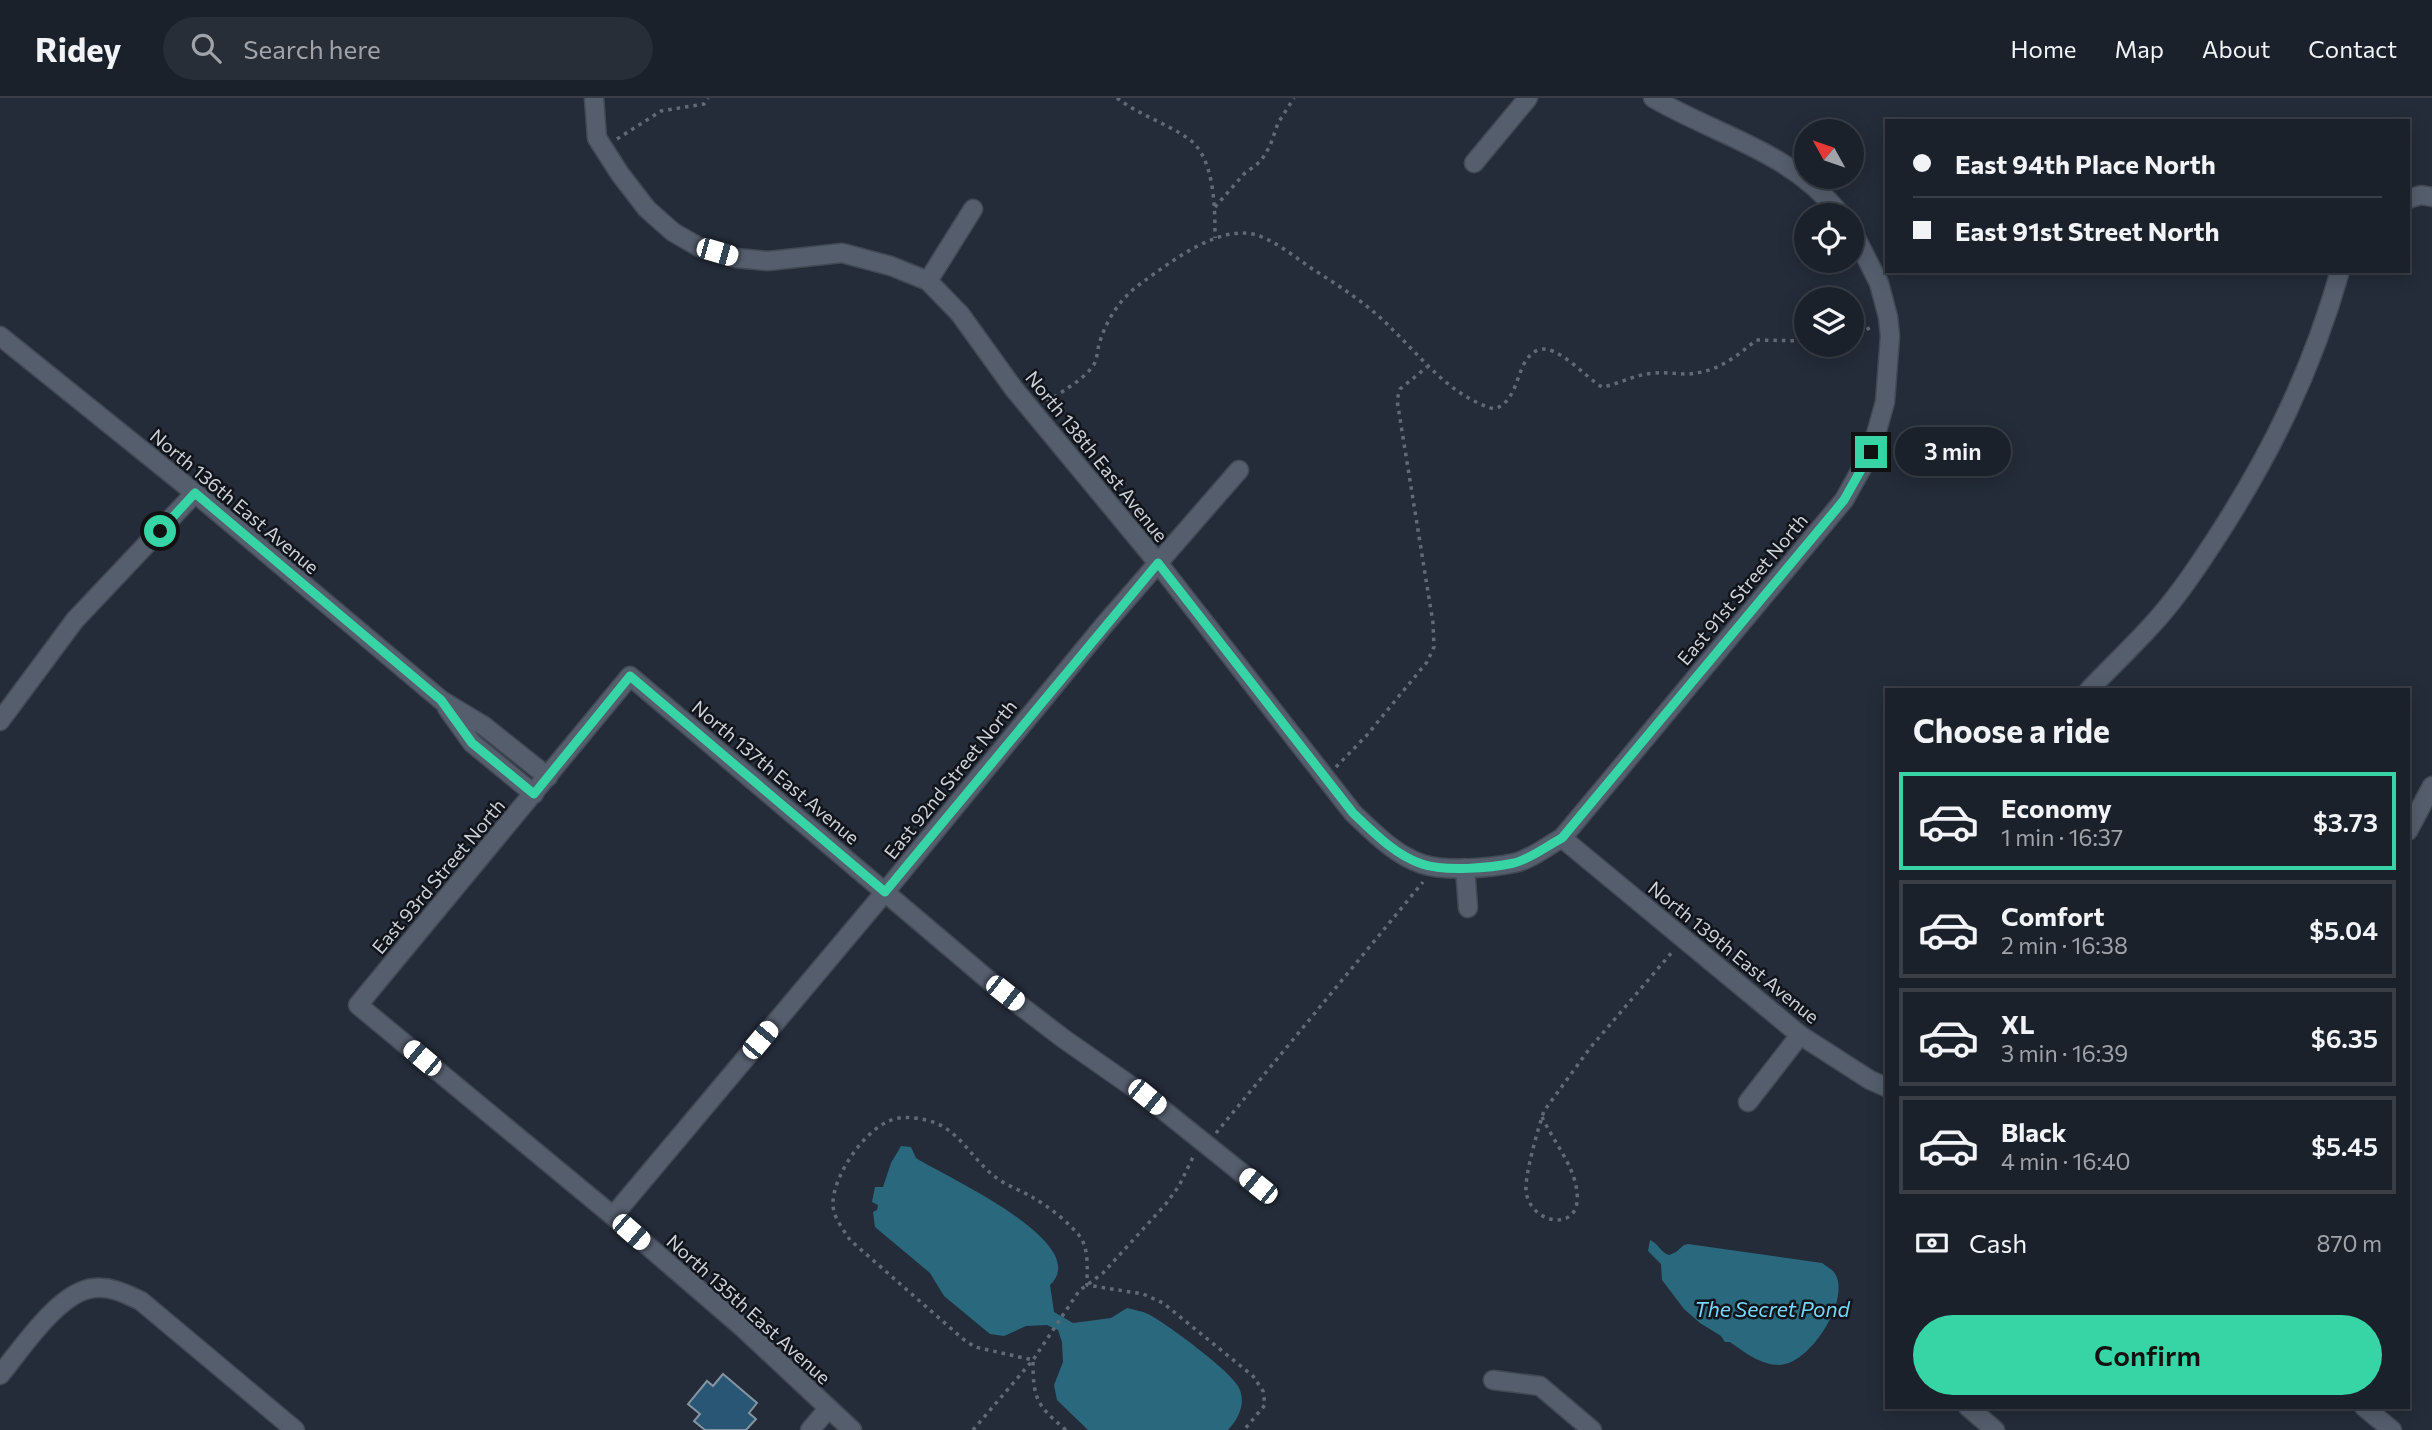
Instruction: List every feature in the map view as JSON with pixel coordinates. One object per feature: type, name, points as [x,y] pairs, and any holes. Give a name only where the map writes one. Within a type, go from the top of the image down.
[{"type":"street","name":"North 138th East Avenue","points":[[594,98],[597,138],[603,149],[647,209],[673,233],[699,247],[736,258],[768,261],[842,253],[891,266],[928,281],[960,314],[1033,412],[1158,563],[1353,813],[1386,844],[1421,864],[1465,868],[1516,863],[1562,838]]},
{"type":"street","points":[[1474,163],[1528,98]]},
{"type":"street","points":[[1653,98],[1701,124],[1741,139],[1777,158],[1831,203]]},
{"type":"street","points":[[2410,198],[2421,195],[2432,197]]},
{"type":"street","points":[[928,281],[973,209]]},
{"type":"street","name":"East 91st Street North","points":[[1562,838],[1844,500],[1871,452],[1885,402],[1890,336],[1879,283],[1864,250]]},
{"type":"street","points":[[2091,688],[2154,624],[2196,570],[2242,498],[2281,426],[2312,359],[2339,273]]},
{"type":"street","name":"North 136th East Avenue","points":[[0,336],[195,493],[441,700],[484,726],[548,777]]},
{"type":"street","name":"East 92nd Street North","points":[[613,1216],[1158,563],[1239,470]]},
{"type":"street","points":[[0,722],[75,620],[195,493]]},
{"type":"street","name":"North 137th East Avenue","points":[[630,676],[1015,1001],[1147,1097],[1258,1186]]},
{"type":"street","name":"East 93rd Street North","points":[[358,1006],[630,676]]},
{"type":"street","name":"North 136th East Avenue","points":[[441,700],[472,743],[534,794]]},
{"type":"street","points":[[2410,827],[2432,786]]},
{"type":"street","name":"North 139th East Avenue","points":[[1562,838],[1800,1035],[1870,1080],[1885,1087]]},
{"type":"street","points":[[1465,868],[1468,908]]},
{"type":"street","name":"North 135th East Avenue","points":[[358,1006],[613,1216],[742,1327],[852,1430]]},
{"type":"street","points":[[1748,1102],[1800,1035]]},
{"type":"street","points":[[0,1375],[53,1312],[75,1295],[92,1288],[119,1291],[141,1301],[295,1430]]},
{"type":"street","points":[[1493,1380],[1540,1386],[1592,1430]]},
{"type":"street","points":[[810,1430],[828,1409]]},
{"type":"street","points":[[1970,1409],[1995,1430]]},
{"type":"street","points":[[2366,1409],[2392,1430]]},
{"type":"path","points":[[603,149],[661,111],[704,104],[708,98]]},
{"type":"path","points":[[1117,98],[1130,108],[1192,141],[1203,159],[1211,183],[1215,238]]},
{"type":"path","points":[[1214,207],[1244,174],[1261,161],[1278,123],[1294,98]]},
{"type":"path","points":[[1033,412],[1085,375],[1095,364],[1099,342],[1109,320],[1125,297],[1140,283],[1215,238],[1242,233],[1259,235],[1274,243],[1365,305],[1392,328],[1427,367],[1469,397],[1494,409],[1502,407],[1511,397],[1525,364],[1538,350],[1549,349],[1561,355],[1602,387],[1631,376],[1655,372],[1686,374],[1710,371],[1732,360],[1756,340],[1794,341]]},
{"type":"path","points":[[1325,778],[1427,662],[1434,647],[1433,623],[1398,404],[1400,389],[1427,367]]},
{"type":"path","points":[[973,1430],[1033,1360],[1079,1291],[1103,1273],[1165,1205],[1204,1142],[1217,1133],[1436,867]]},
{"type":"path","points":[[1542,1117],[1572,1173],[1576,1189],[1576,1208],[1567,1217],[1559,1219],[1543,1217],[1536,1213],[1528,1200],[1526,1189],[1542,1117],[1547,1105],[1582,1059],[1684,939]]},
{"type":"path","points":[[1033,1360],[975,1347],[850,1240],[837,1220],[833,1202],[839,1177],[849,1158],[887,1121],[902,1118],[925,1120],[944,1126],[997,1178],[1035,1199],[1071,1227],[1082,1240],[1087,1257],[1087,1285]]},
{"type":"path","points":[[1087,1285],[1143,1294],[1163,1303],[1253,1376],[1263,1391],[1265,1405],[1245,1430]]},
{"type":"path","points":[[1033,1360],[1033,1384],[1037,1402],[1066,1430]]},
{"type":"water","points":[[901,1146],[911,1147],[916,1158],[1010,1212],[1052,1250],[1058,1268],[1050,1285],[1054,1312],[1073,1323],[1111,1318],[1127,1308],[1143,1312],[1157,1319],[1223,1369],[1238,1386],[1242,1398],[1238,1415],[1228,1430],[1088,1430],[1057,1400],[1054,1385],[1063,1362],[1058,1330],[1047,1325],[1026,1326],[1004,1336],[990,1334],[944,1296],[930,1273],[875,1227],[873,1212],[878,1205],[872,1202],[875,1187],[883,1187],[891,1163]]},
{"type":"water","name":"The Secret Pond","points":[[1650,1240],[1669,1255],[1688,1244],[1822,1263],[1836,1275],[1839,1289],[1831,1317],[1813,1345],[1791,1362],[1779,1365],[1759,1360],[1730,1342],[1725,1342],[1721,1336],[1684,1309],[1662,1280],[1661,1264],[1648,1251]]},
{"type":"building","points":[[723,1374],[757,1403],[749,1413],[756,1419],[746,1430],[705,1430],[694,1421],[700,1414],[688,1404],[707,1381],[713,1386]]},
{"type":"route","points":[[160,531],[195,493],[441,700],[472,743],[534,794],[630,676],[885,892],[1158,563],[1353,813],[1386,844],[1421,864],[1465,868],[1516,863],[1562,838],[1844,500],[1871,452]]}]
